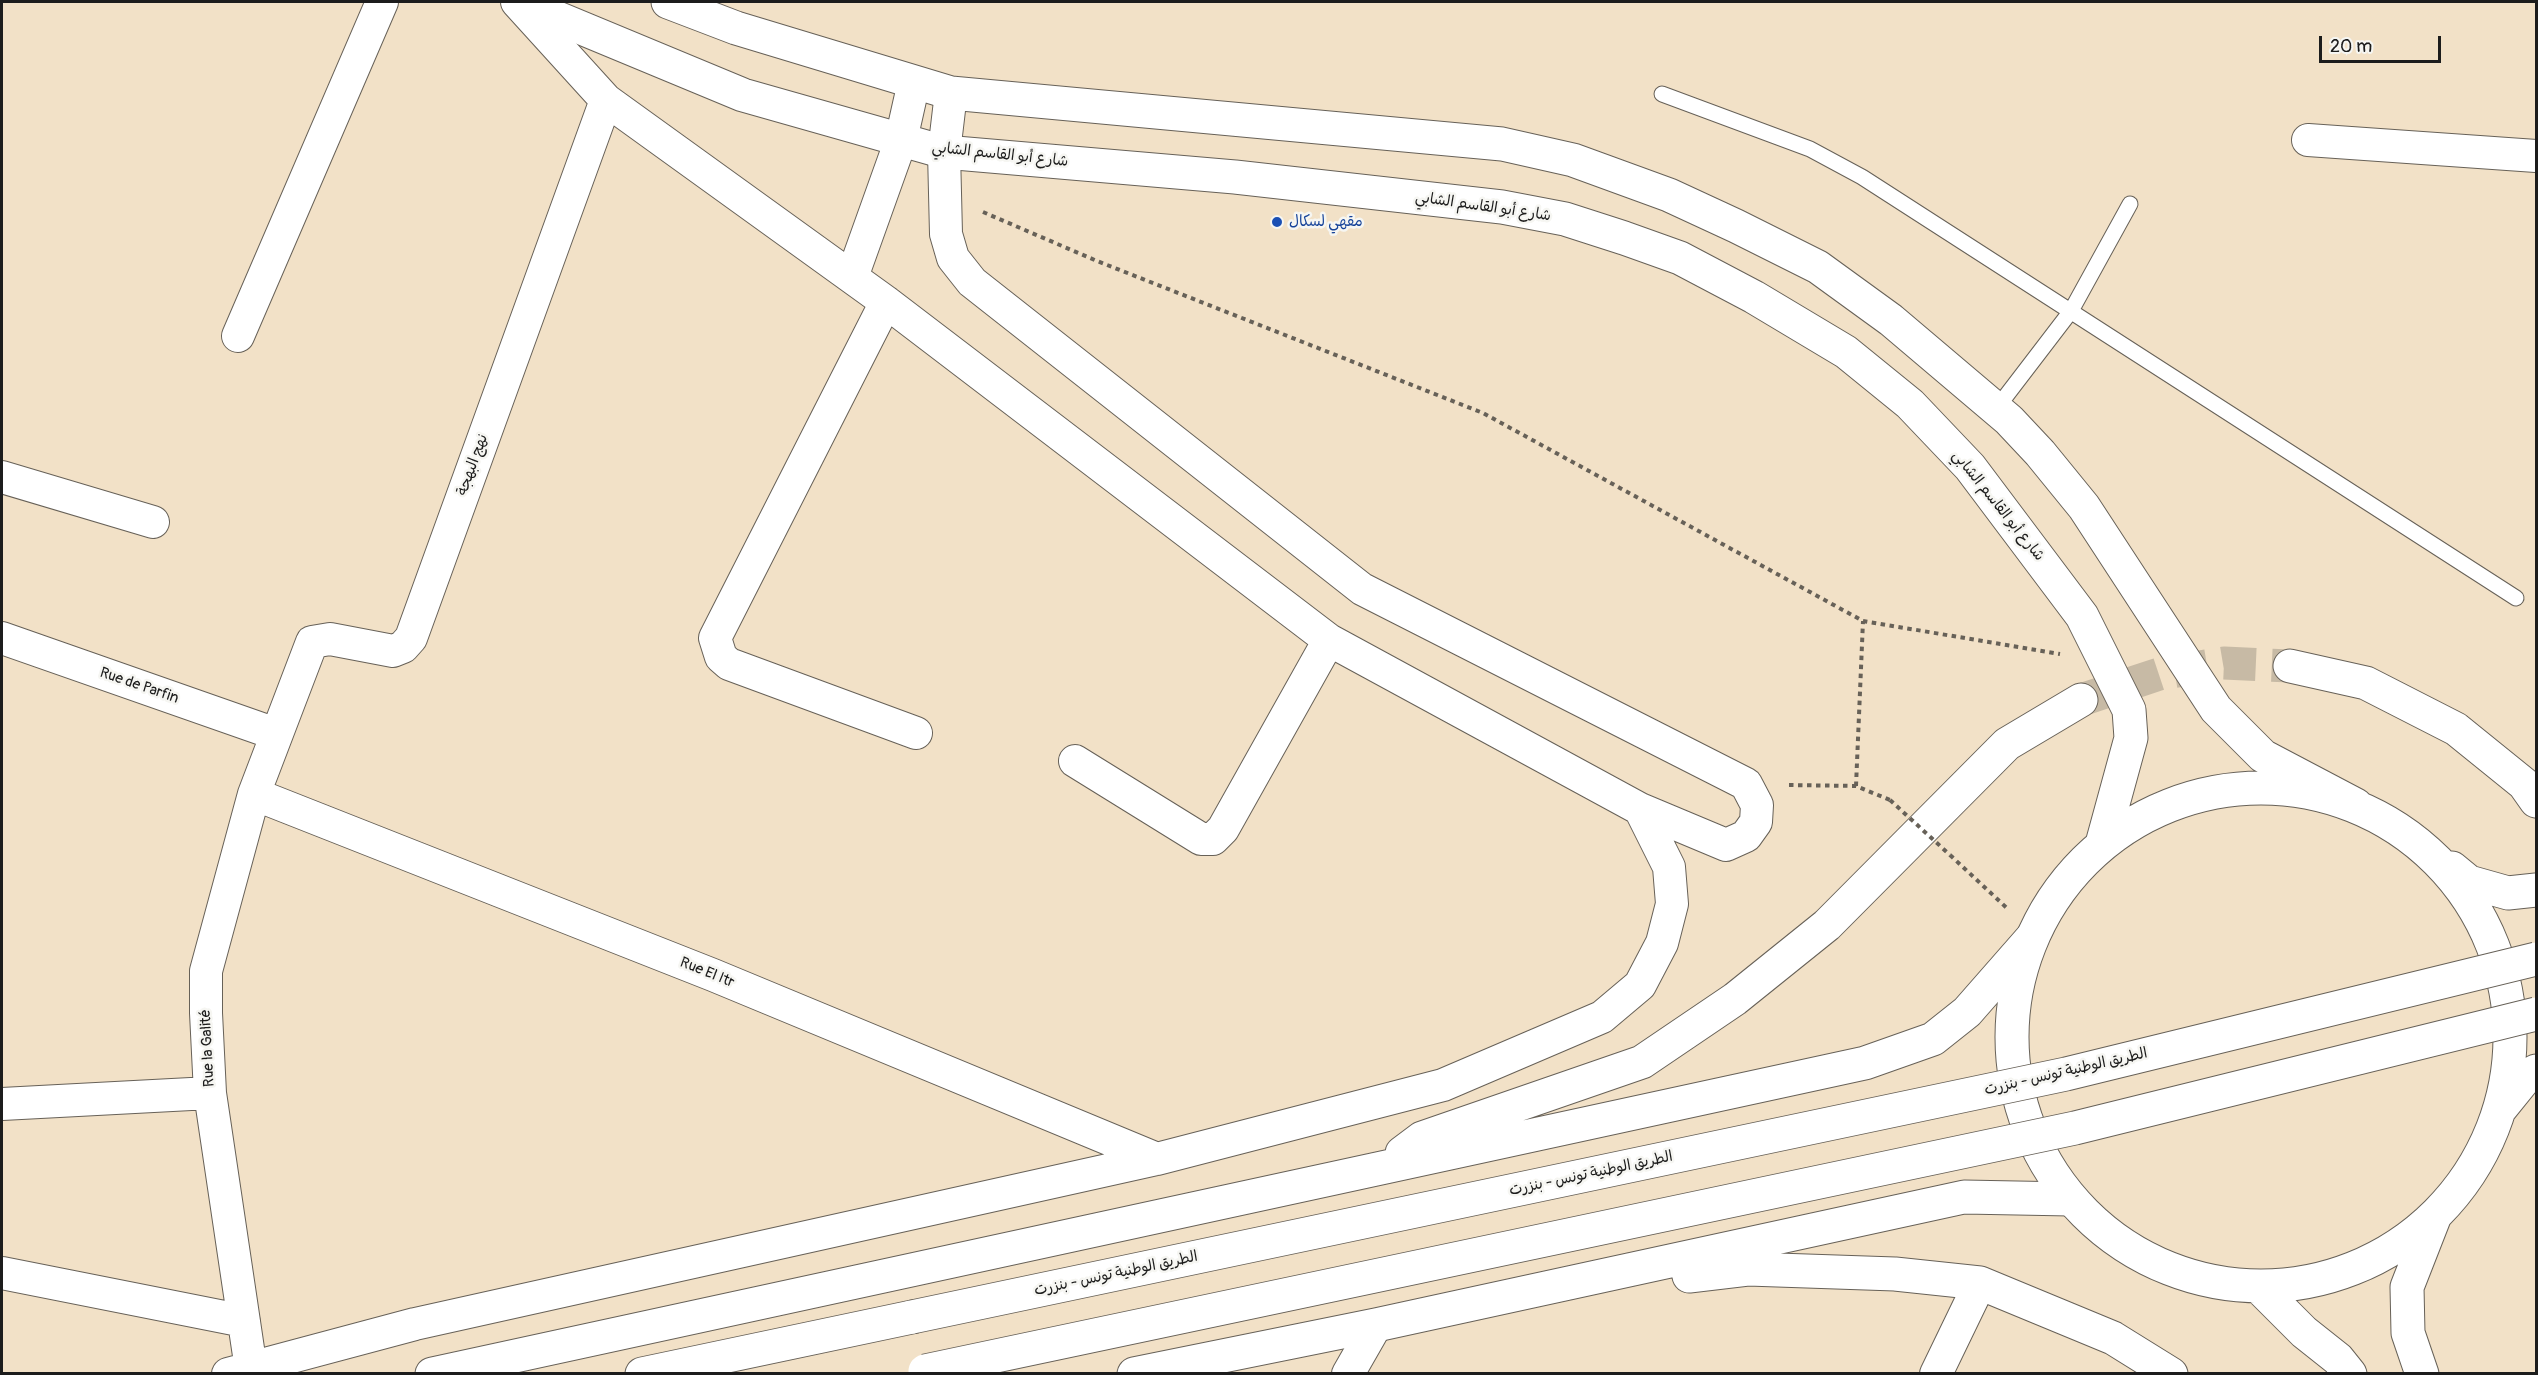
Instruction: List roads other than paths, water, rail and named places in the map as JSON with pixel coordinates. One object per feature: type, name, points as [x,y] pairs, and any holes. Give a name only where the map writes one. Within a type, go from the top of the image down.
[{"type":"main road","name":"شارع أبو القاسم الشابي","points":[[518,2],[743,95],[944,152],[1235,177],[1502,207],[1565,219],[1680,258],[1754,297],[1846,352],[1910,404],[1970,467],[2065,591],[2097,642],[2128,710],[2131,738],[2102,844]]},
{"type":"main road","points":[[668,2],[736,28],[951,93],[1502,144],[1573,160],[1669,195],[1818,267],[1891,321],[1996,409],[2040,453],[2084,507],[2216,708],[2263,756],[2411,835],[2469,882],[2508,893],[2536,890]]},
{"type":"main road","points":[[2290,666],[2366,683],[2456,729],[2524,784],[2536,801]]},
{"type":"main road","points":[[1380,1168],[1422,1138],[1642,1062],[1735,999],[1827,925],[2007,744],[2081,700]]},
{"type":"main road","points":[[432,1374],[1864,1063],[1932,1039],[1967,1012],[2033,934],[2067,880],[2102,844],[2160,808],[2224,789],[2292,788],[2356,805]]},
{"type":"main road","points":[[2411,835],[2464,889],[2499,957],[2512,1032],[2501,1108]]},
{"type":"main road","points":[[2033,934],[2016,992],[2013,1066],[2032,1137],[2070,1199],[2109,1236],[2155,1264],[2205,1281],[2259,1287],[2322,1280],[2382,1256],[2434,1218],[2475,1167],[2501,1108],[2526,1077],[2536,1071]]},
{"type":"main road","name":"الطريق الوطنية تونس - بنزرت","points":[[642,1374],[2066,1074],[2536,959]]},
{"type":"main road","points":[[918,1372],[2075,1128],[2536,1014]]},
{"type":"main road","points":[[1134,1374],[1964,1197],[2070,1199]]},
{"type":"main road","points":[[2422,1374],[2408,1333],[2407,1287],[2434,1218]]},
{"type":"main road","points":[[1464,1305],[1748,1269],[1894,1274],[1980,1283],[2113,1338],[2171,1374]]},
{"type":"main road","points":[[2259,1287],[2304,1332],[2338,1359],[2350,1374]]},
{"type":"street","points":[[238,336],[382,2]]},
{"type":"street","points":[[518,2],[606,100],[886,302],[1329,640],[1640,809],[1726,845],[1746,836],[1756,822],[1757,805],[1746,784],[1362,589],[972,282],[953,258],[946,234],[944,152],[951,93]]},
{"type":"street","points":[[852,277],[901,140],[914,82]]},
{"type":"street","name":"نهج البهجة","points":[[276,734],[312,642],[330,639],[393,651],[403,647],[411,638],[606,100]]},
{"type":"street","points":[[2308,140],[2536,156]]},
{"type":"street","points":[[886,302],[715,638],[721,657],[729,664],[915,733]]},
{"type":"street","points":[[2,477],[153,522]]},
{"type":"street","name":"Rue de Parfin","points":[[2,638],[276,734]]},
{"type":"street","points":[[1076,761],[1201,839],[1213,838],[1223,829],[1329,640]]},
{"type":"street","name":"Rue la Galité","points":[[239,1371],[244,1321],[210,1093],[206,971],[254,794],[276,734]]},
{"type":"street","name":"Rue El Itr","points":[[254,794],[724,979],[1157,1159]]},
{"type":"street","points":[[239,1371],[415,1324],[1157,1159],[1443,1085],[1602,1017],[1640,986],[1662,943],[1672,904],[1669,867],[1640,809]]},
{"type":"street","points":[[2,1104],[210,1093]]},
{"type":"street","points":[[2,1273],[244,1321]]},
{"type":"street","points":[[1936,1374],[1980,1283]]},
{"type":"street","points":[[1348,1374],[1376,1324]]},
{"type":"lane","points":[[1662,94],[1810,149],[1862,177],[2516,598]]},
{"type":"lane","points":[[1996,409],[2071,311],[2130,204]]},
{"type":"tunnel","points":[[2081,700],[2159,674],[2224,663],[2290,666]]},
{"type":"place","name":"مقهي لسكال","points":[[1277,222]]}]
